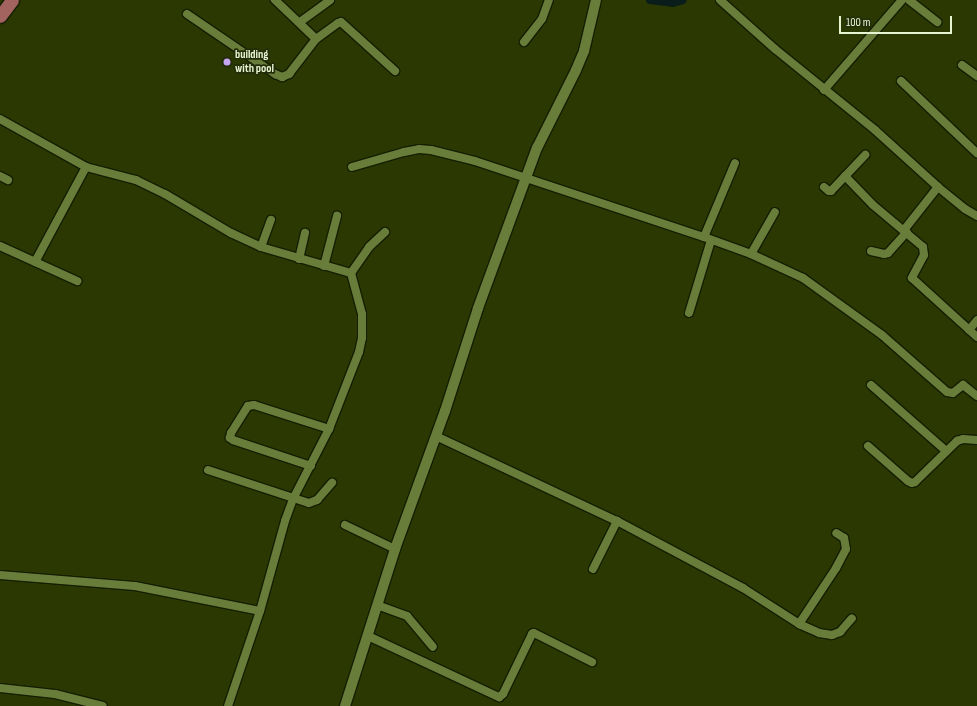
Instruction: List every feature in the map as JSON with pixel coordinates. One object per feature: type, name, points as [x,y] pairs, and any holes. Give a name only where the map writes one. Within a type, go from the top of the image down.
[{"type":"main road","points":[[0,16],[12,0]]},
{"type":"street","points":[[275,0],[300,22],[316,39]]},
{"type":"street","points":[[300,22],[330,0]]},
{"type":"street","points":[[524,42],[542,19],[549,0]]},
{"type":"street","points":[[345,706],[395,549],[436,436],[478,308],[542,137],[579,64],[590,30],[596,0]]},
{"type":"street","points":[[720,0],[775,49],[875,130],[938,187],[965,209],[977,216]]},
{"type":"street","points":[[824,90],[902,0]]},
{"type":"street","points":[[909,0],[937,22]]},
{"type":"street","points":[[187,14],[279,77],[289,74],[316,39],[338,22],[341,22],[395,71]]},
{"type":"street","points":[[962,65],[977,76]]},
{"type":"street","points":[[901,81],[977,153]]},
{"type":"street","points":[[0,119],[86,167],[142,183],[165,194],[231,234],[261,247],[351,273]]},
{"type":"street","points":[[352,167],[404,152],[428,149],[475,161],[708,238],[751,254],[803,278],[841,304],[910,358],[947,392],[953,393],[963,385],[977,396]]},
{"type":"street","points":[[824,187],[831,191],[865,155]]},
{"type":"street","points":[[689,313],[708,238],[735,163]]},
{"type":"street","points":[[35,262],[86,167]]},
{"type":"street","points":[[0,176],[8,180]]},
{"type":"street","points":[[845,176],[873,205],[919,242],[924,251],[922,261],[912,278],[977,337]]},
{"type":"street","points":[[871,251],[884,254],[888,253],[938,187]]},
{"type":"street","points":[[751,254],[775,212]]},
{"type":"street","points":[[324,266],[337,216]]},
{"type":"street","points":[[261,247],[271,220]]},
{"type":"street","points":[[229,706],[260,611],[285,521],[293,499],[329,429],[362,338],[362,314],[351,273],[369,247],[385,232]]},
{"type":"street","points":[[299,259],[304,233]]},
{"type":"street","points":[[0,246],[77,281]]},
{"type":"street","points":[[969,330],[977,320]]},
{"type":"street","points":[[871,384],[946,451]]},
{"type":"street","points":[[311,466],[233,440],[230,438],[230,433],[248,406],[254,405],[329,429]]},
{"type":"street","points":[[436,436],[617,521],[743,588],[799,624],[819,633],[832,635],[840,632],[852,618]]},
{"type":"street","points":[[868,446],[908,481],[915,482],[959,440],[977,440]]},
{"type":"street","points":[[208,470],[309,503],[317,500],[332,483]]},
{"type":"street","points":[[593,569],[617,521]]},
{"type":"street","points":[[345,525],[395,549]]},
{"type":"street","points":[[799,624],[836,568],[846,549],[844,538],[836,533]]},
{"type":"street","points":[[0,575],[135,586],[260,611]]},
{"type":"street","points":[[377,605],[407,616],[433,647]]},
{"type":"street","points":[[368,636],[499,697],[503,694],[532,634],[537,634],[592,662]]},
{"type":"street","points":[[0,688],[55,694],[104,706]]},
{"type":"waterway","points":[[650,0],[673,3],[683,0]]},
{"type":"place","name":"building with pool","points":[[227,62]]}]
